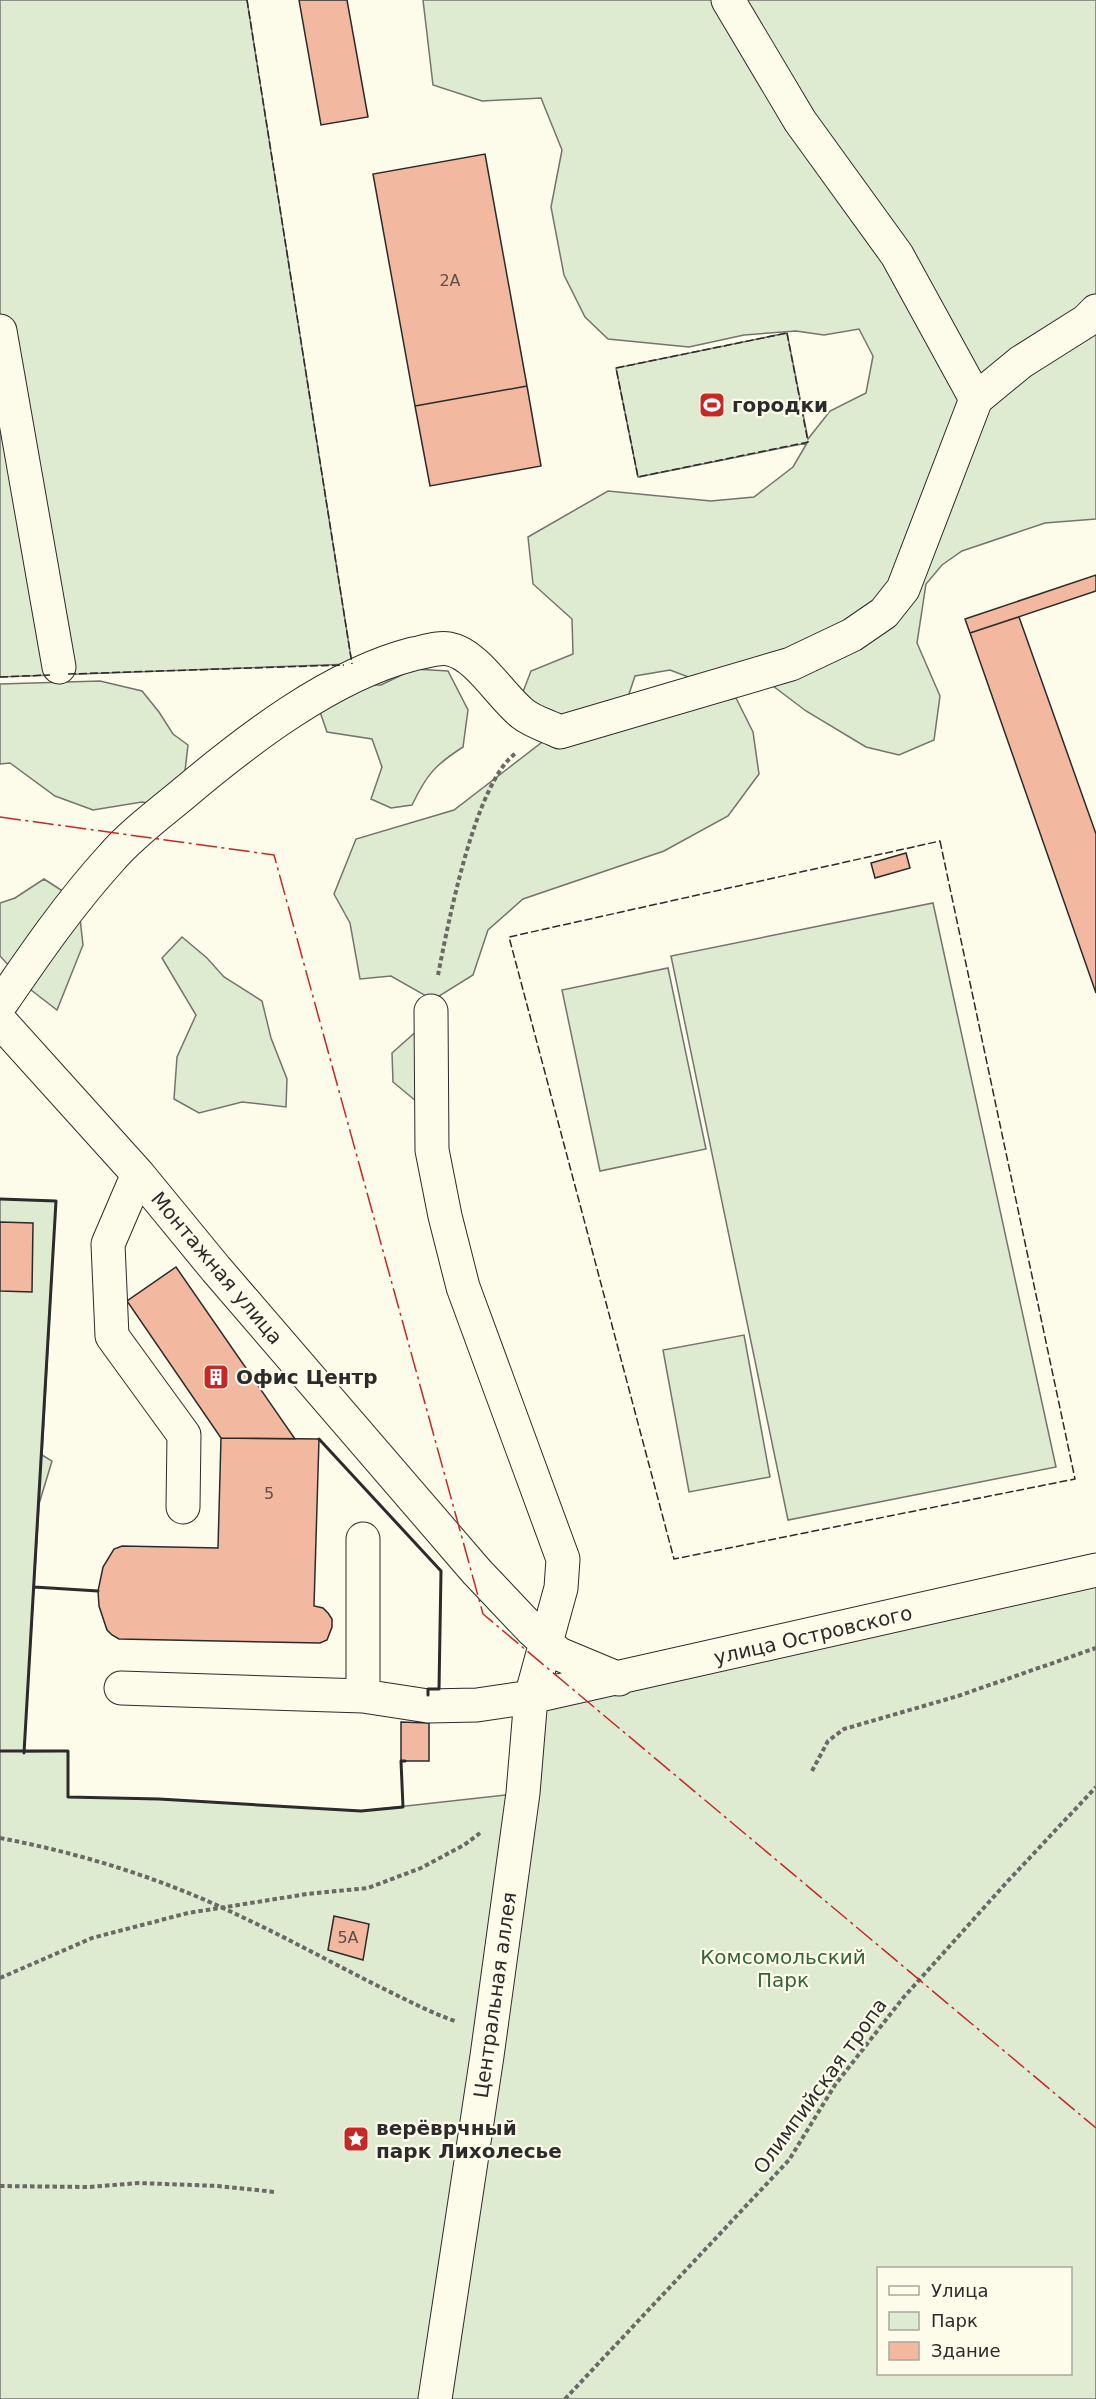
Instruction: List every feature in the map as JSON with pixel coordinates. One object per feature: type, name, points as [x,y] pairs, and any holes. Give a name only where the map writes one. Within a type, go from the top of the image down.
[{"type":"street","points":[[728,0],[800,121],[897,255],[976,399]]},
{"type":"street","points":[[0,1005],[65,913],[113,855],[228,756],[319,695],[368,670],[402,657],[430,650],[450,649],[468,659],[484,673],[524,715],[560,732],[791,664],[852,635],[884,613],[903,589],[976,399],[1021,362],[1086,321],[1096,311]]},
{"type":"street","points":[[0,331],[59,667]]},
{"type":"street","name":"Центральная аллея","points":[[431,1011],[432,1150],[444,1216],[463,1287],[563,1559],[561,1587],[531,1697],[523,1793],[491,2029],[435,2399]]},
{"type":"street","name":"Монтажная улица","points":[[0,1021],[138,1174],[216,1269],[455,1547],[559,1654],[619,1679]]},
{"type":"street","points":[[138,1174],[108,1244],[112,1336],[184,1435],[183,1507]]},
{"type":"street","points":[[363,1539],[363,1696]]},
{"type":"street","name":"улица Островского","points":[[121,1688],[363,1696],[428,1706],[477,1705],[531,1697],[619,1679],[1096,1570]]},
{"type":"path","points":[[431,1011],[452,905],[486,796],[502,766],[511,756],[560,732]]},
{"type":"path","points":[[812,1771],[828,1741],[843,1729],[958,1696],[1096,1648]]},
{"type":"path","name":"Олимпийская тропа","points":[[565,2399],[789,2160],[835,2085],[903,1998],[1096,1787]]},
{"type":"path","points":[[0,1978],[92,1938],[188,1913],[368,1888],[421,1868],[464,1845],[482,1832]]},
{"type":"path","points":[[0,1838],[44,1846],[122,1867],[222,1908],[438,2015],[491,2029]]},
{"type":"path","points":[[0,2186],[89,2187],[139,2183],[218,2186],[275,2192]]},
{"type":"green space","points":[[0,0],[247,0],[352,664],[0,677]]},
{"type":"green space","points":[[423,0],[1096,0],[1096,519],[1045,523],[962,551],[942,565],[926,584],[917,643],[940,696],[934,740],[899,755],[866,747],[806,711],[765,680],[699,681],[670,670],[635,676],[622,715],[677,711],[736,698],[753,732],[759,774],[728,816],[664,851],[523,899],[488,930],[473,975],[433,1000],[391,976],[360,979],[350,923],[334,894],[356,839],[454,810],[550,736],[516,710],[531,671],[573,654],[572,619],[533,584],[528,537],[608,491],[711,501],[754,497],[793,467],[807,443],[638,477],[616,368],[787,333],[808,439],[830,411],[866,393],[873,356],[859,329],[824,335],[796,331],[744,335],[689,347],[608,339],[585,317],[564,275],[551,207],[562,150],[541,98],[482,101],[433,85]]},
{"type":"green space","points":[[414,669],[448,671],[468,710],[463,747],[445,759],[433,771],[422,785],[412,805],[391,808],[371,799],[382,767],[372,739],[327,732],[318,706],[337,685],[381,685]]},
{"type":"green space","points":[[100,681],[142,691],[173,734],[188,745],[183,788],[175,808],[142,802],[93,810],[55,796],[10,763],[0,764],[0,684]]},
{"type":"green space","points":[[44,879],[78,901],[83,945],[57,1010],[31,990],[0,956],[0,903],[15,898]]},
{"type":"green space","points":[[933,903],[1056,1467],[788,1520],[671,956]]},
{"type":"green space","points":[[182,937],[207,958],[224,977],[262,1001],[271,1038],[287,1079],[286,1107],[242,1102],[199,1113],[174,1099],[177,1057],[196,1015],[162,958]]},
{"type":"green space","points":[[668,968],[706,1149],[600,1171],[562,990]]},
{"type":"green space","points":[[419,1029],[416,1101],[393,1082],[392,1053]]},
{"type":"green space","name":"Комсомольский Парк","points":[[0,1199],[56,1201],[42,1455],[52,1461],[39,1504],[24,1752],[68,1751],[68,1797],[159,1799],[361,1811],[523,1793],[531,1697],[1096,1570],[1096,2399],[0,2399]]},
{"type":"green space","points":[[744,1335],[770,1477],[689,1492],[663,1350]]},
{"type":"building","points":[[299,0],[347,0],[368,117],[321,125]]},
{"type":"building","points":[[485,154],[527,386],[415,406],[373,174]]},
{"type":"building","points":[[527,386],[541,466],[430,486],[415,406]]},
{"type":"building","points":[[1096,575],[1096,591],[970,633],[965,619]]},
{"type":"building","points":[[1019,617],[1096,834],[1096,993],[970,633]]},
{"type":"building","points":[[906,853],[910,868],[875,878],[871,863]]},
{"type":"building","points":[[0,1222],[33,1223],[32,1292],[0,1291]]},
{"type":"building","name":"Офис Центр","points":[[176,1267],[295,1439],[221,1438],[127,1301]]},
{"type":"building","points":[[221,1438],[319,1439],[314,1606],[323,1608],[332,1619],[332,1627],[327,1640],[320,1643],[119,1639],[107,1630],[99,1606],[98,1591],[103,1567],[114,1549],[122,1546],[218,1548]]},
{"type":"building","points":[[401,1722],[429,1723],[429,1761],[401,1761]]},
{"type":"building","points":[[334,1916],[369,1924],[363,1960],[328,1950]]},
{"type":"fence","points":[[247,0],[352,664]]},
{"type":"fence","points":[[787,333],[808,442],[638,477],[616,368],[787,333]]},
{"type":"fence","points":[[68,674],[344,665]]},
{"type":"fence","points":[[0,677],[50,675]]},
{"type":"fence","points":[[940,841],[1075,1479],[674,1559],[509,937],[940,841]]},
{"type":"wall","points":[[0,1199],[56,1201],[24,1753]]},
{"type":"wall","points":[[319,1439],[441,1571],[439,1689],[428,1689],[428,1695]]},
{"type":"wall","points":[[34,1587],[98,1591]]},
{"type":"wall","points":[[0,1751],[68,1751],[68,1797],[159,1799],[361,1811],[403,1807],[401,1761],[405,1761]]},
{"type":"power","points":[[0,817],[274,855],[483,1614],[1096,2128]]},
{"type":"place","name":"городки","points":[[712,405]]},
{"type":"place","name":"Офис Центр","points":[[216,1377]]},
{"type":"place","name":"верёврчный парк Лихолесье","points":[[356,2139]]}]
